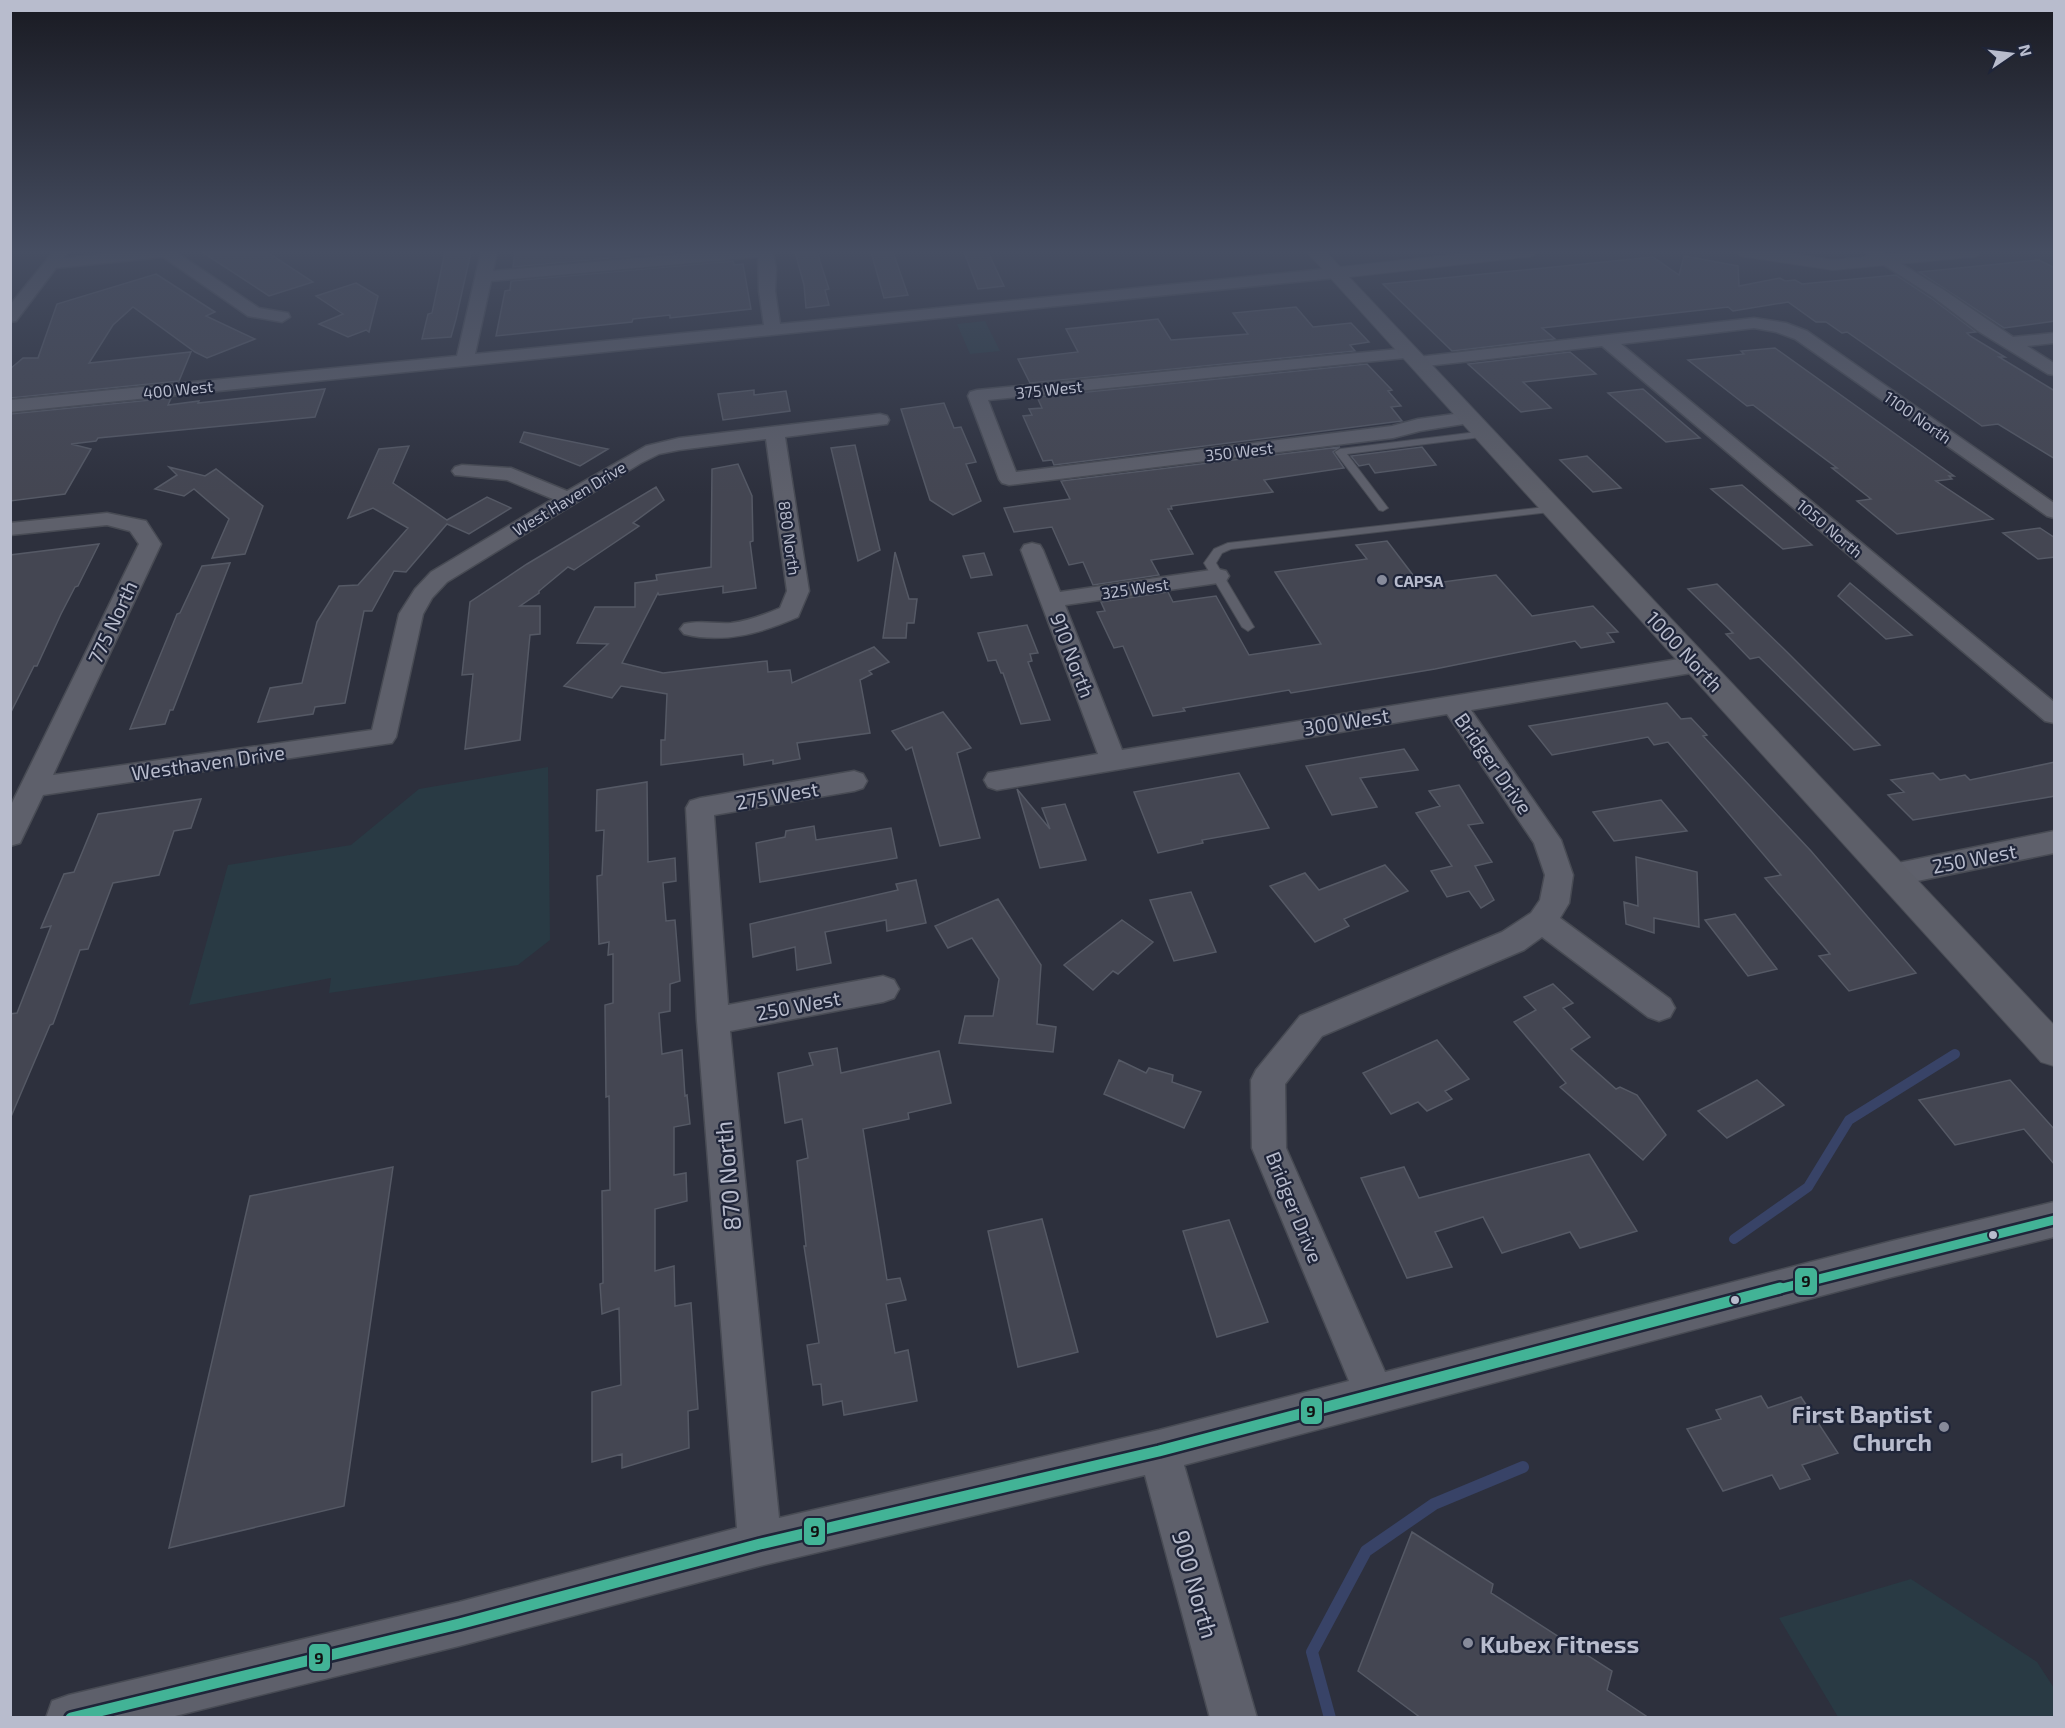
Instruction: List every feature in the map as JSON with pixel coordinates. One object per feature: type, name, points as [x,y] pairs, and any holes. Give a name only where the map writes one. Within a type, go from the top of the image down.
[{"type":"street","points":[[465,360],[471,333]]},
{"type":"street","name":"400 West","points":[[10,406],[746,333]]},
{"type":"street","name":"1000 North","points":[[1390,333],[2055,1050]]},
{"type":"street","name":"375 West","points":[[1009,479],[976,396],[1670,333]]},
{"type":"street","name":"1100 North","points":[[1795,333],[2055,512]]},
{"type":"street","points":[[1995,333],[2055,370]]},
{"type":"street","points":[[2010,343],[2055,338]]},
{"type":"street","name":"1050 North","points":[[1606,340],[2055,715]]},
{"type":"street","name":"West Haven Drive","points":[[383,737],[411,614],[423,594],[439,577],[634,459],[653,450],[679,444],[880,420]]},
{"type":"street","name":"350 West","points":[[1009,479],[1393,432],[1418,425],[1477,426]]},
{"type":"street","name":"880 North","points":[[692,628],[728,632],[760,627],[790,612],[798,591],[775,433]]},
{"type":"street","points":[[462,471],[511,474],[569,499]]},
{"type":"street","name":"775 North","points":[[10,529],[107,519],[138,526],[150,544],[10,836]]},
{"type":"street","name":"910 North","points":[[1032,550],[1113,760]]},
{"type":"street","name":"325 West","points":[[1052,600],[1218,576]]},
{"type":"street","name":"300 West","points":[[997,780],[1697,664]]},
{"type":"street","name":"Bridger Drive","points":[[1374,1394],[1269,1148],[1268,1080],[1311,1026],[1513,941],[1542,921],[1554,903],[1559,875],[1547,840],[1453,703]]},
{"type":"street","name":"Westhaven Drive","points":[[34,788],[383,737]]},
{"type":"street","name":"275 West","points":[[700,808],[854,781]]},
{"type":"street","name":"870 North","points":[[700,808],[713,1021],[760,1544]]},
{"type":"street","name":"250 West","points":[[1893,875],[2055,842]]},
{"type":"street","points":[[1542,921],[1659,1008]]},
{"type":"street","name":"250 West","points":[[713,1021],[883,989]]},
{"type":"street","points":[[69,1718],[459,1624],[760,1544],[1159,1451],[1892,1259],[2055,1220]]},
{"type":"street","name":"900 North","points":[[1159,1451],[1234,1718]]},
{"type":"lane","points":[[1383,508],[1340,452],[1477,426]]},
{"type":"lane","points":[[1248,627],[1210,562],[1218,551],[1228,546],[1554,509]]},
{"type":"shaded area","points":[[961,333],[991,333],[1000,351],[970,354]]},
{"type":"shaded area","points":[[548,767],[550,940],[518,965],[329,993],[331,978],[189,1005],[228,865],[351,845],[419,789]]},
{"type":"shaded area","points":[[1911,1579],[2037,1662],[2054,1688],[2054,1717],[1838,1717],[1779,1618]]},
{"type":"building","points":[[47,333],[108,333],[89,363],[191,352],[179,381],[10,398],[10,369],[23,358],[38,358]]},
{"type":"building","points":[[168,333],[241,333],[255,339],[207,358]]},
{"type":"building","points":[[338,333],[359,333],[348,337]]},
{"type":"building","points":[[424,333],[452,333],[451,337],[422,339]]},
{"type":"building","points":[[497,333],[529,333],[496,336]]},
{"type":"building","points":[[1068,333],[1166,333],[1171,340],[1248,334],[1360,333],[1369,342],[1350,345],[1355,351],[1030,383],[1018,359],[1078,352]]},
{"type":"building","points":[[1433,333],[1547,333],[1555,339],[1452,351]]},
{"type":"building","points":[[1848,333],[1970,333],[1967,333],[2005,357],[1999,357],[2055,391],[2055,459],[1998,424],[1982,426]]},
{"type":"building","points":[[1775,348],[1954,476],[1949,476],[1952,479],[1936,481],[1993,519],[1897,534],[1857,501],[1871,499],[1832,468],[1837,468],[1753,405],[1747,406],[1688,360]]},
{"type":"building","points":[[1570,352],[1596,374],[1523,382],[1551,408],[1521,412],[1468,364]]},
{"type":"building","points":[[1367,364],[1392,390],[1388,391],[1401,406],[1391,407],[1402,421],[1054,465],[1052,460],[1043,461],[1023,416],[1032,415],[1029,409],[1042,408],[1037,397]]},
{"type":"building","points":[[325,389],[315,417],[98,438],[96,441],[71,444],[91,449],[65,494],[10,501],[10,414],[171,398],[168,405],[199,401],[198,403]]},
{"type":"building","points":[[1643,389],[1700,438],[1666,442],[1608,393]]},
{"type":"building","points":[[754,390],[754,395],[786,391],[790,411],[723,420],[718,394]]},
{"type":"building","points":[[944,403],[954,428],[961,427],[976,462],[966,464],[981,501],[953,515],[930,500],[901,409]]},
{"type":"building","points":[[524,432],[608,449],[580,466],[520,442]]},
{"type":"building","points":[[855,445],[880,550],[858,561],[831,448]]},
{"type":"building","points":[[409,446],[393,483],[447,520],[487,497],[511,508],[469,534],[447,524],[406,572],[394,571],[372,611],[364,611],[345,703],[315,707],[313,714],[258,722],[270,688],[302,683],[317,622],[339,586],[358,585],[408,528],[373,508],[348,518],[379,449]]},
{"type":"building","points":[[1340,447],[1333,452],[1344,468],[1264,480],[1273,492],[1171,506],[1172,509],[1168,509],[1193,554],[1151,560],[1159,575],[1093,585],[1083,562],[1069,565],[1052,527],[1014,532],[1004,508],[1070,499],[1061,481]]},
{"type":"building","points":[[1422,447],[1436,465],[1375,473],[1369,464],[1359,466],[1351,456]]},
{"type":"building","points":[[1587,456],[1621,488],[1593,492],[1560,460]]},
{"type":"building","points":[[738,464],[752,496],[753,541],[750,542],[756,588],[723,593],[723,586],[659,595],[658,593],[622,663],[663,673],[767,661],[768,672],[790,670],[792,683],[874,647],[889,662],[869,671],[872,674],[860,680],[870,733],[797,743],[800,759],[773,764],[773,760],[744,765],[743,754],[661,765],[661,740],[665,740],[667,694],[621,686],[612,698],[564,686],[608,644],[577,643],[595,607],[635,607],[635,583],[657,580],[656,575],[711,567],[712,469]]},
{"type":"building","points":[[169,467],[205,476],[216,469],[263,506],[245,554],[212,558],[229,519],[194,489],[184,496],[155,489],[177,475]]},
{"type":"building","points":[[1742,485],[1812,545],[1783,549],[1711,489]]},
{"type":"building","points":[[656,487],[664,500],[633,523],[639,526],[574,570],[568,567],[539,593],[520,606],[540,606],[540,634],[530,635],[520,740],[465,749],[473,674],[462,675],[470,602],[527,564]]},
{"type":"building","points":[[2040,528],[2055,538],[2055,557],[2038,559],[2003,533]]},
{"type":"building","points":[[1387,541],[1413,575],[1435,583],[1496,575],[1532,616],[1593,606],[1618,632],[1607,633],[1614,642],[1581,648],[1575,641],[1435,669],[1291,693],[1289,690],[1183,708],[1185,711],[1153,716],[1123,646],[1114,648],[1097,612],[1105,611],[1101,602],[1168,592],[1173,602],[1216,596],[1249,655],[1321,644],[1275,572],[1367,559],[1356,545]]},
{"type":"building","points":[[99,544],[61,614],[37,666],[34,666],[10,714],[10,555]]},
{"type":"building","points":[[895,552],[909,599],[917,599],[914,623],[907,623],[906,638],[883,638]]},
{"type":"building","points":[[984,553],[992,575],[971,578],[963,556]]},
{"type":"building","points":[[230,563],[173,710],[170,710],[165,724],[130,729],[177,614],[180,613],[202,566]]},
{"type":"building","points":[[1850,583],[1912,635],[1886,639],[1838,596]]},
{"type":"building","points":[[1717,584],[1880,745],[1854,750],[1759,657],[1750,659],[1726,634],[1733,633],[1688,589]]},
{"type":"building","points":[[1027,625],[1038,653],[1030,654],[1032,661],[1028,662],[1050,720],[1021,724],[1003,673],[996,660],[988,661],[978,633]]},
{"type":"building","points":[[1667,703],[1681,719],[1691,718],[1707,735],[1703,736],[1811,851],[1916,973],[1849,991],[1819,956],[1830,954],[1765,878],[1781,875],[1668,742],[1654,745],[1648,737],[1552,755],[1529,726]]},
{"type":"building","points":[[943,712],[971,748],[957,753],[980,838],[940,846],[912,747],[906,750],[892,731]]},
{"type":"building","points":[[1404,749],[1418,770],[1360,778],[1377,807],[1332,815],[1306,766]]},
{"type":"building","points":[[2055,762],[2055,796],[1913,820],[1888,795],[1904,792],[1891,780],[1933,773],[1940,780],[1965,775],[1970,780]]},
{"type":"building","points":[[1239,773],[1269,828],[1202,840],[1203,843],[1158,853],[1134,792]]},
{"type":"building","points":[[647,782],[648,862],[675,858],[676,881],[663,883],[666,921],[675,920],[680,981],[670,984],[670,1011],[659,1013],[662,1054],[682,1050],[685,1096],[687,1095],[690,1124],[674,1127],[674,1175],[686,1173],[687,1201],[655,1209],[655,1271],[674,1266],[675,1306],[691,1303],[698,1409],[688,1411],[689,1448],[622,1468],[622,1454],[592,1462],[592,1392],[621,1385],[619,1308],[602,1314],[600,1284],[603,1283],[602,1191],[610,1190],[605,1005],[613,1003],[613,954],[608,955],[609,942],[599,944],[597,876],[602,875],[604,830],[596,831],[597,790]]},
{"type":"building","points":[[1459,785],[1483,823],[1468,825],[1492,862],[1475,866],[1494,900],[1481,908],[1469,891],[1447,897],[1431,871],[1452,866],[1416,813],[1440,806],[1429,791]]},
{"type":"building","points":[[1017,789],[1050,829],[1042,808],[1065,804],[1086,860],[1040,868]]},
{"type":"building","points":[[201,799],[191,828],[174,831],[159,875],[113,883],[88,949],[80,950],[53,1024],[50,1025],[10,1119],[10,1014],[17,1013],[51,926],[41,928],[64,874],[74,872],[98,814]]},
{"type":"building","points":[[1661,800],[1687,831],[1614,841],[1593,812]]},
{"type":"building","points":[[814,826],[816,840],[891,828],[897,858],[760,882],[756,843],[785,837],[786,831]]},
{"type":"building","points":[[1636,857],[1697,872],[1699,927],[1654,918],[1654,933],[1626,924],[1624,902],[1638,906]]},
{"type":"building","points":[[1385,865],[1408,891],[1344,919],[1349,926],[1315,942],[1270,886],[1305,873],[1319,890]]},
{"type":"building","points":[[916,880],[926,923],[887,931],[886,920],[825,932],[831,963],[797,970],[795,947],[753,957],[750,924],[898,890],[896,884]]},
{"type":"building","points":[[1191,892],[1216,952],[1174,961],[1150,900]]},
{"type":"building","points":[[998,899],[1041,965],[1037,1024],[1056,1027],[1053,1052],[959,1043],[965,1016],[993,1016],[999,979],[972,938],[948,948],[935,926]]},
{"type":"building","points":[[1735,914],[1777,969],[1748,976],[1705,920]]},
{"type":"building","points":[[1122,920],[1153,942],[1118,974],[1113,971],[1093,990],[1064,965]]},
{"type":"building","points":[[1553,984],[1573,1003],[1563,1008],[1590,1037],[1571,1049],[1616,1089],[1620,1087],[1637,1095],[1666,1135],[1643,1160],[1560,1087],[1566,1083],[1514,1022],[1536,1010],[1524,997]]},
{"type":"building","points":[[1437,1040],[1469,1079],[1445,1091],[1452,1099],[1427,1111],[1418,1102],[1391,1114],[1363,1073]]},
{"type":"building","points":[[837,1048],[841,1073],[939,1051],[951,1103],[908,1113],[909,1119],[863,1129],[887,1280],[900,1278],[906,1300],[886,1304],[895,1353],[908,1350],[917,1401],[844,1415],[842,1401],[823,1405],[821,1384],[813,1385],[807,1345],[819,1343],[804,1246],[806,1246],[797,1161],[808,1158],[802,1119],[785,1123],[778,1073],[813,1065],[809,1053]]},
{"type":"building","points":[[1119,1060],[1146,1073],[1149,1068],[1173,1075],[1172,1082],[1201,1092],[1184,1128],[1104,1094]]},
{"type":"building","points":[[1757,1080],[1784,1105],[1727,1138],[1698,1111]]},
{"type":"building","points":[[2010,1080],[2055,1130],[2055,1165],[2024,1129],[1955,1145],[1919,1100]]},
{"type":"building","points":[[1589,1154],[1637,1231],[1580,1248],[1570,1232],[1502,1253],[1483,1217],[1435,1232],[1452,1267],[1407,1278],[1361,1178],[1404,1167],[1419,1198]]},
{"type":"building","points":[[393,1167],[344,1506],[169,1548],[250,1196]]},
{"type":"building","points":[[1042,1219],[1078,1352],[1018,1367],[988,1231]]},
{"type":"building","points":[[1229,1220],[1268,1322],[1217,1337],[1183,1231]]},
{"type":"building","points":[[1761,1396],[1768,1408],[1801,1397],[1838,1453],[1802,1465],[1810,1479],[1780,1489],[1772,1475],[1723,1491],[1687,1429],[1721,1419],[1716,1410]]},
{"type":"building","name":"Kubex Fitness","points":[[1412,1532],[1493,1584],[1491,1593],[1612,1671],[1607,1690],[1649,1718],[1421,1718],[1358,1671]]},
{"type":"waterway","points":[[1734,1239],[1808,1187],[1849,1120],[1955,1054]]},
{"type":"waterway","points":[[1330,1718],[1312,1652],[1366,1551],[1434,1504],[1523,1467]]},
{"type":"transit line","name":"9","points":[[71,1718],[459,1624],[760,1544],[1159,1451],[1892,1259],[2054,1220]]},
{"type":"place","name":"CAPSA","points":[[1382,580]]},
{"type":"place","name":"First Baptist Church","points":[[1944,1427]]},
{"type":"place","name":"Kubex Fitness","points":[[1468,1643]]}]
